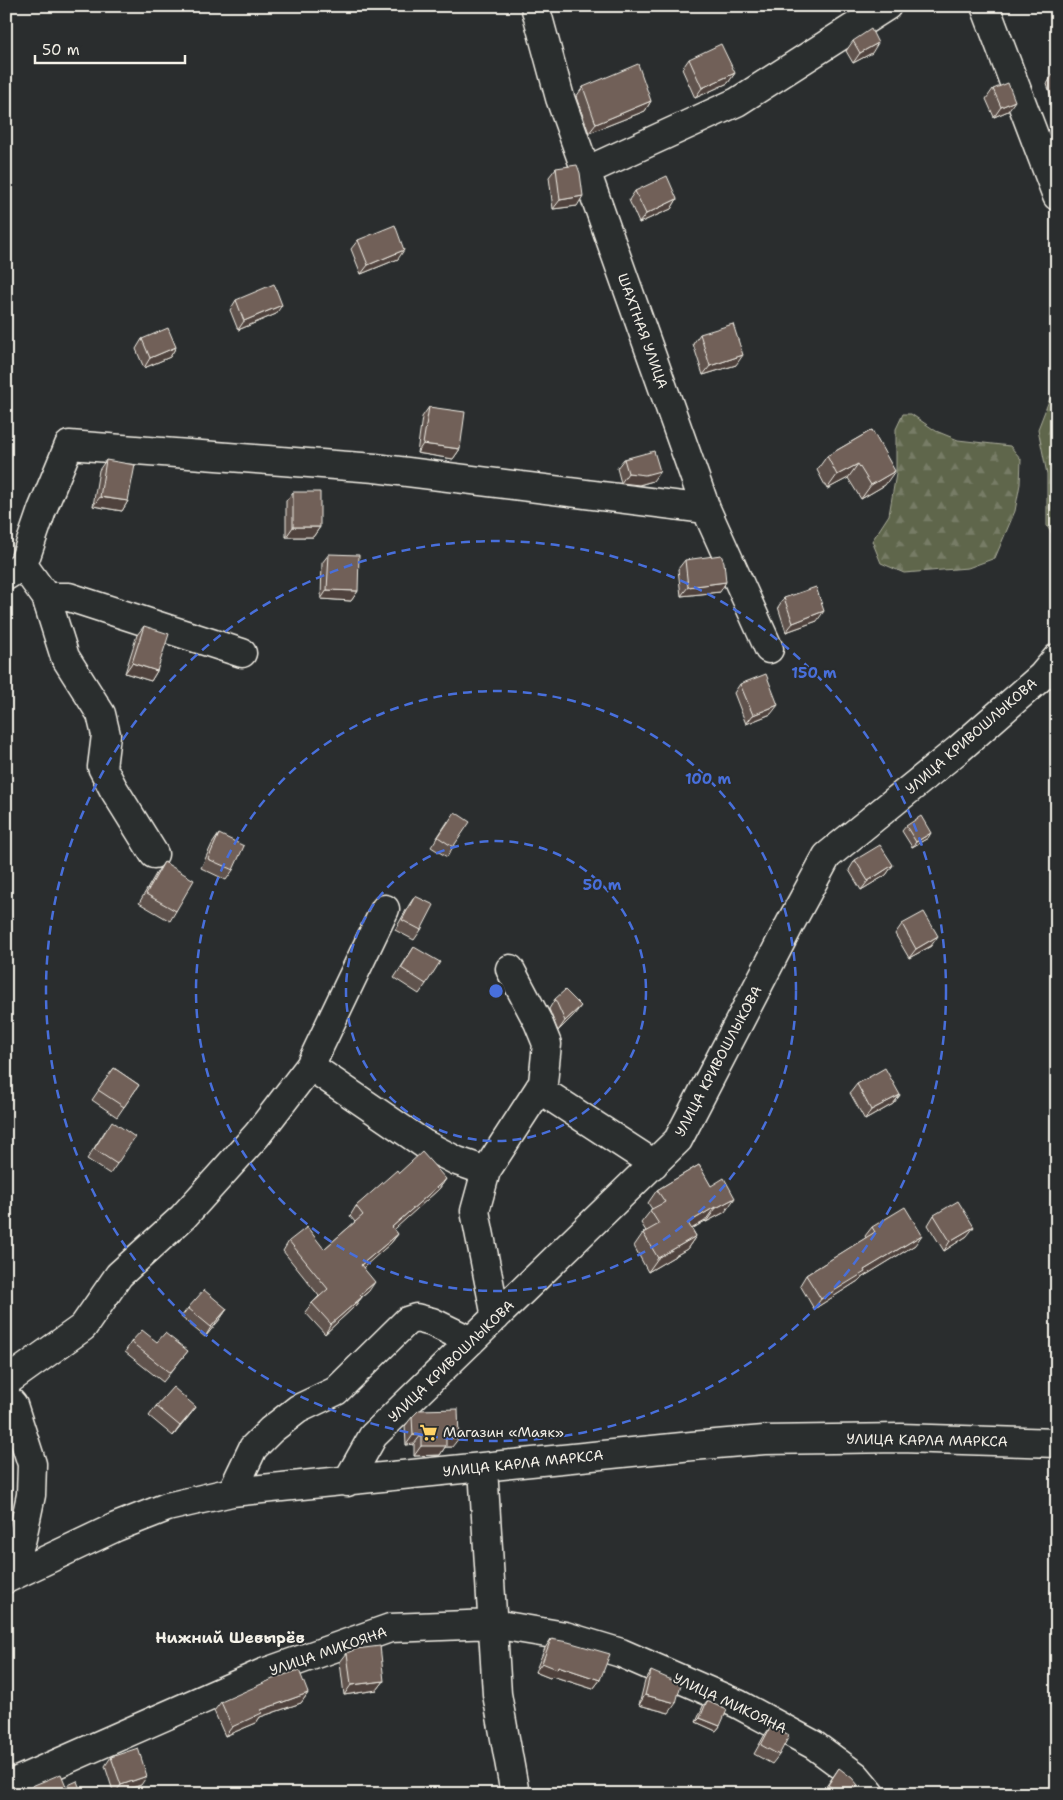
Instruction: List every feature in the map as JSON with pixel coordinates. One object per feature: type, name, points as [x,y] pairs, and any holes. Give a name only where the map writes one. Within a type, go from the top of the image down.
[{"type":"street","name":"ШАХТНАЯ УЛИЦА","points":[[535,6],[560,98],[706,509],[769,650]]},
{"type":"street","points":[[586,171],[736,102],[887,6]]},
{"type":"street","points":[[985,6],[1057,196]]},
{"type":"street","points":[[154,854],[102,767],[106,736],[101,714],[65,657],[46,597],[15,571],[69,445],[375,468],[706,509]]},
{"type":"street","points":[[46,597],[69,597],[242,653]]},
{"type":"street","name":"УЛИЦА КРИВОШЛЫКОВА","points":[[347,1482],[373,1436],[678,1140],[827,856],[959,749],[1042,676],[1057,658]]},
{"type":"street","points":[[6,1382],[83,1327],[119,1275],[190,1210],[257,1135],[310,1066],[385,909]]},
{"type":"street","points":[[496,1317],[475,1210],[486,1172],[543,1083],[547,1044],[538,1022],[510,969]]},
{"type":"street","points":[[310,1066],[424,1144],[486,1172]]},
{"type":"street","points":[[539,1089],[654,1164]]},
{"type":"street","points":[[232,1492],[253,1448],[270,1430],[298,1409],[336,1391],[407,1321],[416,1318],[432,1322],[471,1341]]},
{"type":"street","points":[[6,1397],[13,1405],[32,1464],[31,1495],[22,1538],[8,1578]]},
{"type":"street","name":"УЛИЦА КАРЛА МАРКСА","points":[[8,1578],[116,1527],[167,1507],[232,1492],[764,1440],[902,1438],[1057,1443]]},
{"type":"street","points":[[484,1468],[497,1694],[515,1794]]},
{"type":"street","name":"УЛИЦА МИКОЯНА","points":[[6,1786],[263,1673],[390,1628],[493,1624],[565,1636],[611,1650],[738,1704],[814,1745],[856,1776],[871,1794]]},
{"type":"green space","points":[[1057,392],[1057,542],[1047,526],[1047,474],[1038,429],[1050,398]]},
{"type":"green space","points":[[903,414],[911,414],[936,431],[958,440],[1010,446],[1021,459],[1020,484],[1015,511],[995,558],[968,568],[904,573],[881,563],[872,541],[889,515],[896,474],[896,429]]},
{"type":"building","points":[[871,29],[878,43],[860,53],[853,41]]},
{"type":"building","points":[[721,44],[735,73],[702,88],[689,59]]},
{"type":"building","points":[[638,64],[651,101],[596,124],[583,87]]},
{"type":"building","points":[[1057,73],[1057,85],[1053,74]]},
{"type":"building","points":[[1008,83],[1015,101],[1001,107],[993,89]]},
{"type":"building","points":[[577,165],[583,196],[560,200],[556,168]]},
{"type":"building","points":[[667,176],[677,199],[646,214],[635,191]]},
{"type":"building","points":[[395,225],[404,250],[368,265],[358,240]]},
{"type":"building","points":[[274,284],[282,305],[244,321],[236,300]]},
{"type":"building","points":[[733,324],[743,355],[710,366],[700,334]]},
{"type":"building","points":[[168,328],[176,347],[150,358],[142,339]]},
{"type":"building","points":[[429,407],[465,412],[460,449],[423,444]]},
{"type":"building","points":[[872,430],[895,471],[871,485],[858,464],[837,475],[827,456]]},
{"type":"building","points":[[654,451],[660,471],[645,475],[628,473],[624,459]]},
{"type":"building","points":[[106,460],[135,465],[128,501],[100,497]]},
{"type":"building","points":[[293,492],[320,492],[320,527],[293,527]]},
{"type":"building","points":[[329,554],[359,555],[358,591],[327,590]]},
{"type":"building","points":[[721,555],[724,562],[726,582],[688,587],[685,560]]},
{"type":"building","points":[[816,587],[824,611],[793,623],[784,598]]},
{"type":"building","points":[[144,626],[169,634],[157,671],[132,663]]},
{"type":"building","points":[[766,674],[778,705],[753,715],[740,684]]},
{"type":"building","points":[[455,812],[470,822],[453,847],[438,837]]},
{"type":"building","points":[[921,816],[931,833],[916,842],[906,826]]},
{"type":"building","points":[[219,834],[244,846],[233,870],[208,859]]},
{"type":"building","points":[[880,845],[893,865],[868,881],[855,860]]},
{"type":"building","points":[[164,862],[194,880],[176,911],[146,894]]},
{"type":"building","points":[[415,896],[434,905],[421,930],[402,920]]},
{"type":"building","points":[[924,912],[938,936],[916,949],[902,924]]},
{"type":"building","points":[[414,947],[440,962],[426,984],[401,968]]},
{"type":"building","points":[[565,990],[581,1006],[565,1021],[555,999]]},
{"type":"building","points":[[114,1068],[139,1085],[124,1107],[98,1090]]},
{"type":"building","points":[[885,1068],[900,1095],[871,1110],[857,1084]]},
{"type":"building","points":[[112,1121],[135,1137],[117,1164],[94,1149]]},
{"type":"building","points":[[422,1152],[446,1179],[392,1227],[398,1234],[361,1265],[375,1282],[360,1295],[362,1297],[331,1324],[312,1303],[328,1289],[289,1241],[307,1227],[324,1249],[363,1215],[356,1206],[397,1170],[399,1173]]},
{"type":"building","points":[[699,1165],[711,1186],[724,1178],[735,1198],[688,1223],[696,1236],[658,1258],[643,1233],[659,1224],[650,1210],[665,1202],[657,1190]]},
{"type":"building","points":[[958,1201],[974,1227],[950,1241],[934,1215]]},
{"type":"building","points":[[905,1207],[922,1235],[821,1299],[806,1275],[875,1232],[872,1227]]},
{"type":"building","points":[[204,1290],[227,1309],[211,1327],[188,1308]]},
{"type":"building","points":[[142,1330],[157,1342],[165,1333],[188,1351],[170,1373],[131,1342]]},
{"type":"building","points":[[173,1387],[196,1407],[180,1426],[156,1406]]},
{"type":"building","name":"Магазин «Маяк»","points":[[458,1409],[459,1438],[446,1438],[446,1446],[421,1446],[421,1435],[413,1435],[412,1417],[419,1410]]},
{"type":"building","points":[[551,1639],[610,1654],[600,1680],[558,1666],[557,1669],[542,1663]]},
{"type":"building","points":[[380,1646],[384,1681],[351,1685],[347,1653],[356,1649]]},
{"type":"building","points":[[299,1670],[308,1693],[261,1710],[262,1713],[232,1727],[221,1702],[275,1678]]},
{"type":"building","points":[[651,1671],[681,1684],[676,1703],[645,1695]]},
{"type":"building","points":[[707,1701],[727,1710],[720,1726],[700,1718]]},
{"type":"building","points":[[771,1726],[789,1736],[779,1755],[761,1745]]},
{"type":"building","points":[[138,1748],[147,1776],[121,1785],[111,1757]]},
{"type":"building","points":[[839,1768],[858,1785],[851,1794],[841,1794],[828,1785]]},
{"type":"building","points":[[61,1774],[66,1786],[77,1781],[82,1794],[36,1794],[32,1786]]},
{"type":"place","name":"Магазин «Маяк»","points":[[429,1432]]},
{"type":"district","name":"Нижний Шевырёв","points":[[230,1637]]}]
